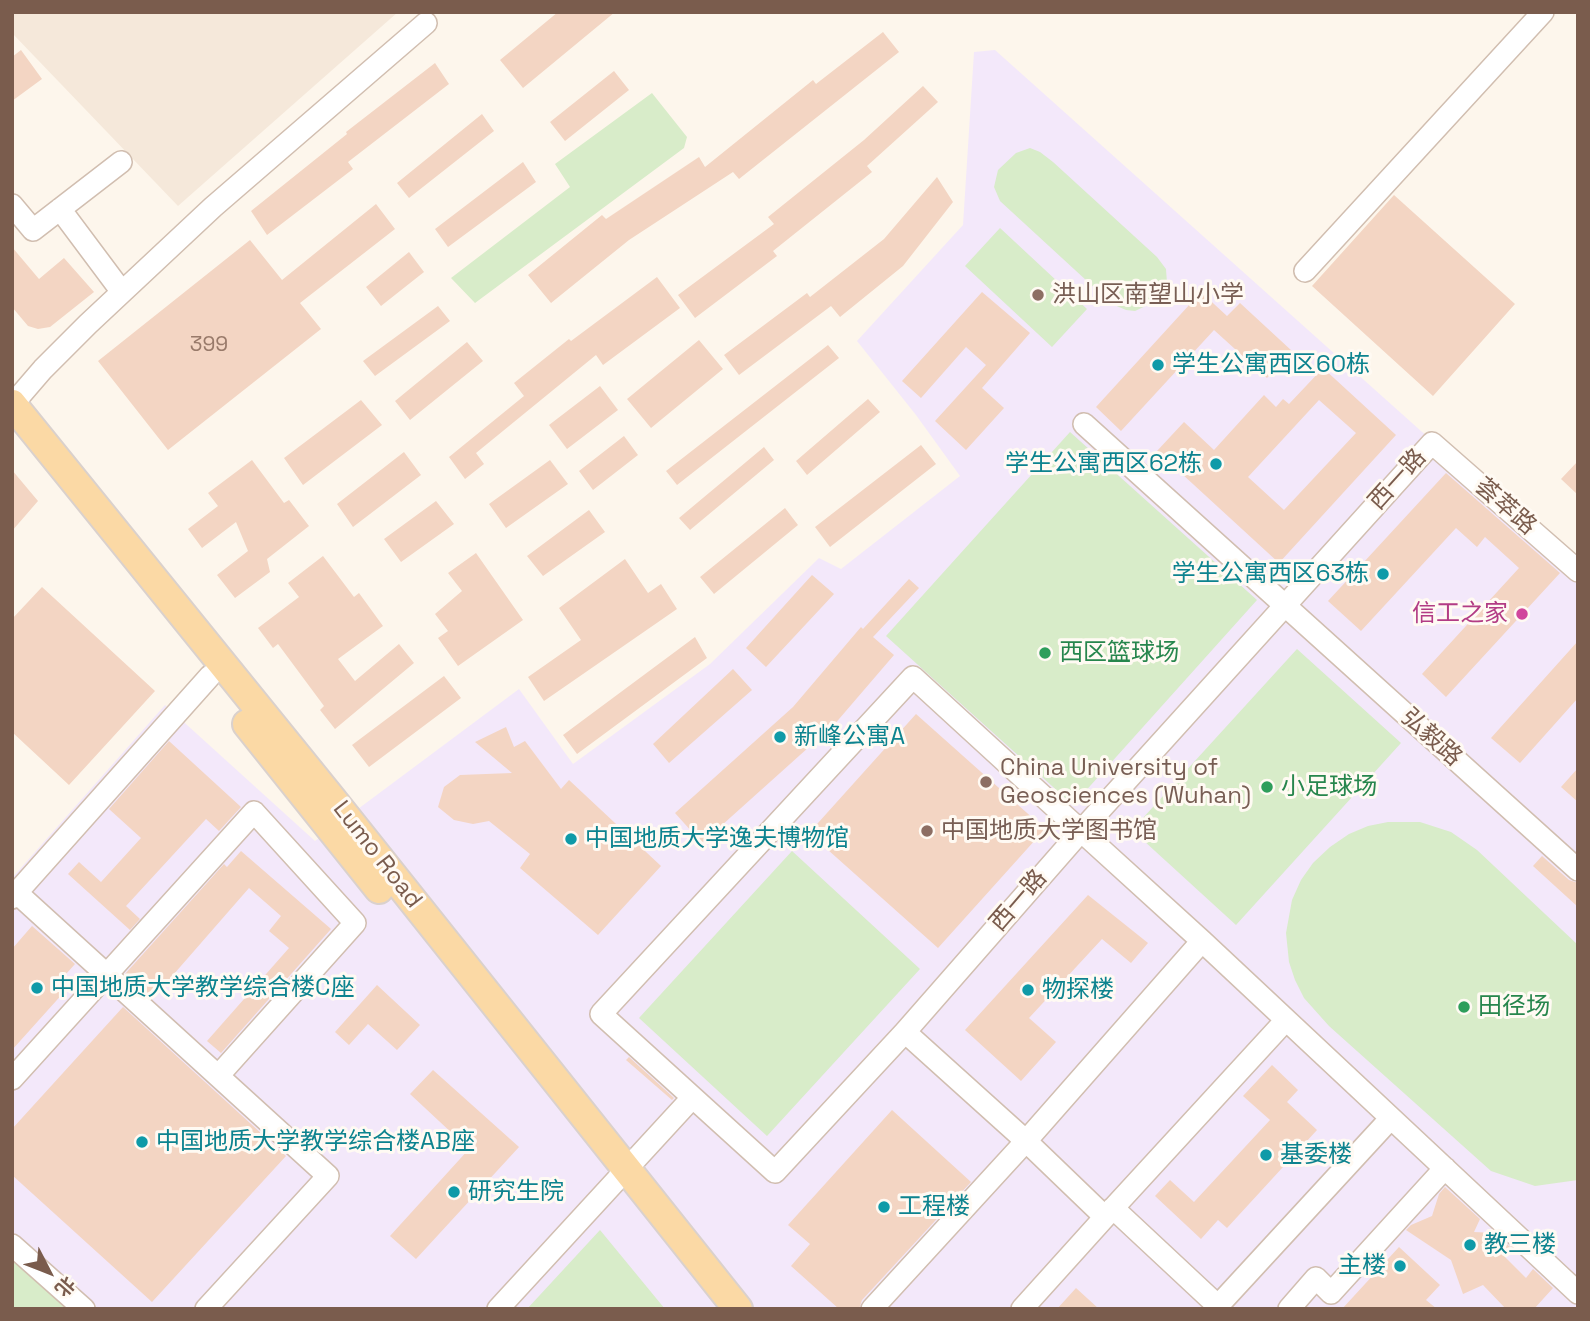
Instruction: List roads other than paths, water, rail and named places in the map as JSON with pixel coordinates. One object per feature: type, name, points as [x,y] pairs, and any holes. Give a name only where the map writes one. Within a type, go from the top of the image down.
[{"type":"main road","name":"Lumo Road","points":[[12,405],[331,797],[721,1309]]},
{"type":"main road","name":"Lumo Road","points":[[12,424],[298,789],[621,1175],[738,1309]]},
{"type":"street","points":[[1305,271],[1542,12]]},
{"type":"street","points":[[12,405],[43,369],[214,207],[426,23]]},
{"type":"street","points":[[12,205],[33,230],[121,162]]},
{"type":"street","points":[[60,209],[122,292]]},
{"type":"street","name":"弘毅路","points":[[1084,424],[1578,870]]},
{"type":"street","name":"西一路","points":[[692,1098],[775,1172],[905,1032],[1081,831],[1432,443]]},
{"type":"street","name":"荟萃路","points":[[1432,443],[1578,571]]},
{"type":"street","points":[[206,1309],[328,1176],[107,974],[14,895],[209,676]]},
{"type":"street","points":[[498,1309],[692,1098],[601,1014],[913,677],[1202,941],[1578,1293]]},
{"type":"street","points":[[12,1079],[254,812],[355,923],[218,1076]]},
{"type":"street","points":[[872,1309],[1026,1141],[1202,941]]},
{"type":"street","points":[[1022,1309],[1286,1020]]},
{"type":"street","points":[[905,1032],[1216,1307],[1391,1118]]},
{"type":"street","points":[[1289,1309],[1316,1278],[1331,1293],[1445,1168]]},
{"type":"street","points":[[12,1245],[84,1309]]},
{"type":"place","name":"洪山区南望山小学","points":[[1038,295]]},
{"type":"place","name":"学生公寓西区60栋","points":[[1158,365]]},
{"type":"place","name":"学生公寓西区62栋","points":[[1216,464]]},
{"type":"place","name":"学生公寓西区63栋","points":[[1383,574]]},
{"type":"place","name":"信工之家","points":[[1522,614]]},
{"type":"place","name":"西区篮球场","points":[[1045,653]]},
{"type":"place","name":"新峰公寓A","points":[[780,737]]},
{"type":"place","name":"China University of Geosciences (Wuhan)","points":[[986,782]]},
{"type":"place","name":"小足球场","points":[[1267,787]]},
{"type":"place","name":"中国地质大学图书馆","points":[[927,831]]},
{"type":"place","name":"中国地质大学逸夫博物馆","points":[[571,839]]},
{"type":"place","name":"中国地质大学教学综合楼C座","points":[[37,988]]},
{"type":"place","name":"物探楼","points":[[1028,990]]},
{"type":"place","name":"田径场","points":[[1464,1007]]},
{"type":"place","name":"中国地质大学教学综合楼AB座","points":[[142,1142]]},
{"type":"place","name":"基委楼","points":[[1266,1155]]},
{"type":"place","name":"研究生院","points":[[454,1192]]},
{"type":"place","name":"工程楼","points":[[884,1207]]},
{"type":"place","name":"教三楼","points":[[1470,1245]]},
{"type":"place","name":"主楼","points":[[1400,1266]]}]
